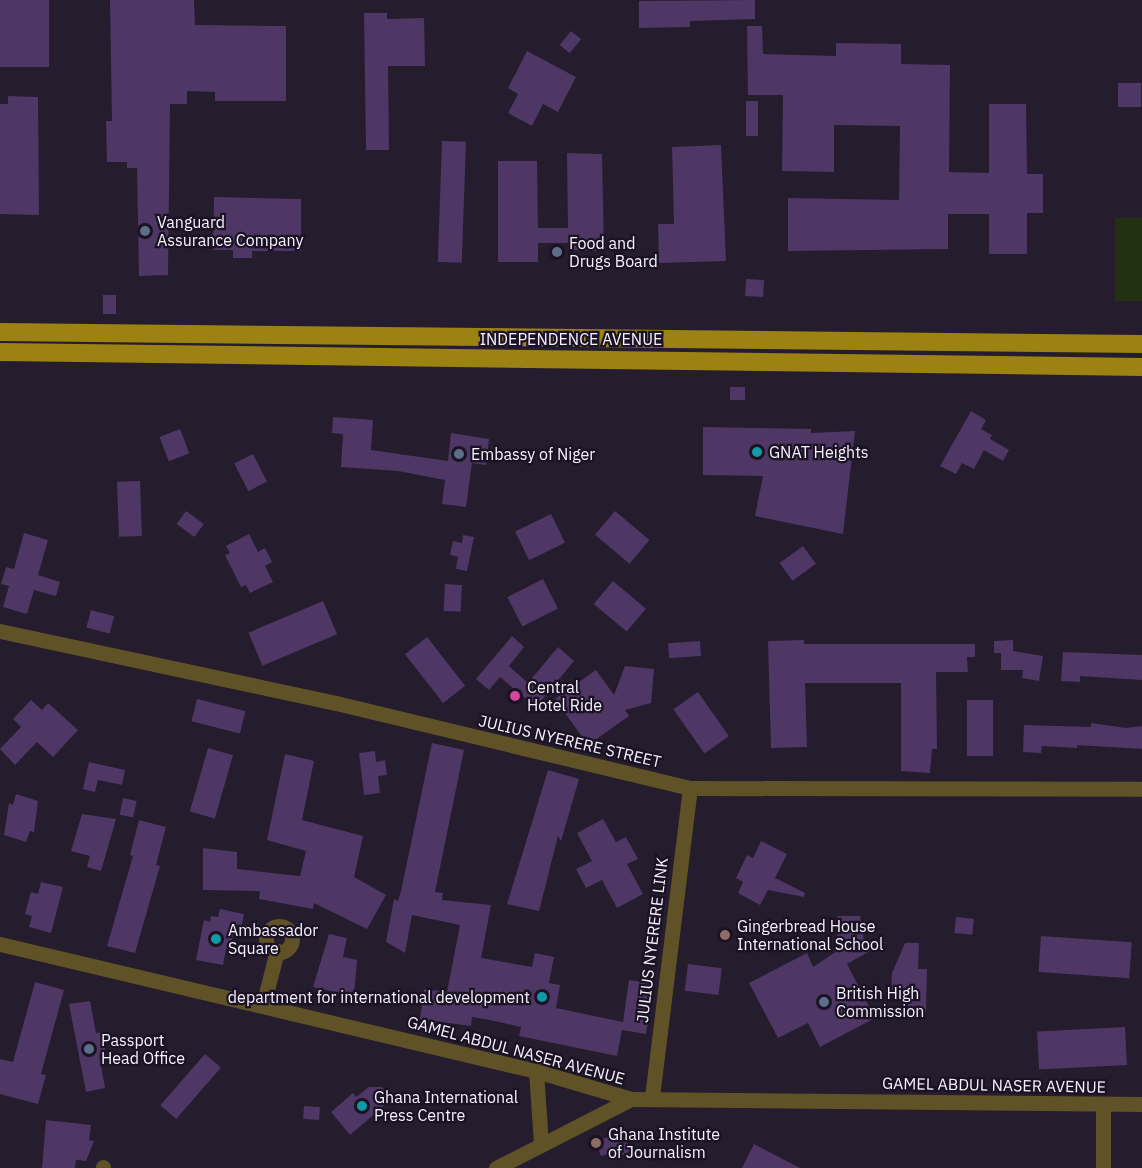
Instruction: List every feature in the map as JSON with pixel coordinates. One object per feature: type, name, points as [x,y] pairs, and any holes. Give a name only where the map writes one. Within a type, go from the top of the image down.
[{"type":"main road","name":"INDEPENDENCE AVENUE","points":[[0,332],[1142,344]]},
{"type":"main road","name":"INDEPENDENCE AVENUE","points":[[0,352],[1142,367]]},
{"type":"street","name":"JULIUS NYERERE STREET","points":[[0,631],[336,703],[690,788],[1142,789]]},
{"type":"street","name":"JULIUS NYERERE LINK","points":[[652,1097],[690,788]]},
{"type":"street","name":"GAMEL ABDUL NASER AVENUE","points":[[0,945],[536,1071],[631,1099],[652,1097],[1142,1104]]},
{"type":"street","points":[[263,1005],[277,951]]},
{"type":"street","points":[[536,1071],[541,1145]]},
{"type":"street","points":[[496,1168],[631,1099]]},
{"type":"street","points":[[1103,1105],[1103,1168]]},
{"type":"green space","points":[[1115,218],[1142,218],[1142,301],[1115,301]]},
{"type":"building","points":[[0,0],[49,0],[49,67],[0,67]]},
{"type":"building","points":[[110,0],[194,0],[195,25],[286,26],[286,101],[215,101],[215,92],[187,91],[187,104],[170,104],[168,275],[139,276],[137,168],[127,168],[127,162],[107,162],[106,121],[112,121]]},
{"type":"building","points":[[755,0],[755,19],[690,21],[690,27],[639,28],[639,1]]},
{"type":"building","points":[[364,13],[387,13],[387,19],[424,18],[425,66],[388,66],[389,150],[366,150]]},
{"type":"building","points":[[747,26],[762,26],[763,54],[836,56],[836,43],[901,44],[901,64],[950,65],[949,172],[989,173],[989,104],[1026,104],[1027,174],[1043,174],[1043,213],[1027,213],[1027,254],[989,254],[989,214],[948,214],[948,249],[788,251],[788,198],[899,200],[900,126],[834,125],[834,172],[782,171],[783,95],[748,95]]},
{"type":"building","points":[[571,31],[581,39],[570,53],[560,45]]},
{"type":"building","points":[[527,51],[576,77],[558,112],[543,104],[532,126],[508,113],[518,94],[508,88]]},
{"type":"building","points":[[1118,83],[1141,83],[1141,107],[1118,107]]},
{"type":"building","points":[[8,96],[38,97],[39,215],[0,214],[0,104],[8,104]]},
{"type":"building","points":[[746,101],[758,101],[758,136],[746,136]]},
{"type":"building","points":[[442,141],[466,142],[462,263],[438,262]]},
{"type":"building","points":[[721,145],[726,261],[659,263],[658,224],[674,224],[672,147]]},
{"type":"building","points":[[567,153],[602,154],[604,251],[568,250],[568,243],[538,243],[538,262],[498,262],[498,161],[537,161],[538,228],[568,228]]},
{"type":"building","points":[[214,197],[301,199],[301,251],[252,251],[252,258],[233,258],[233,250],[213,250]]},
{"type":"building","points":[[746,279],[764,280],[763,297],[745,296]]},
{"type":"building","points":[[103,295],[116,295],[116,314],[103,314]]},
{"type":"building","points":[[730,387],[745,387],[745,400],[730,400]]},
{"type":"building","points":[[971,411],[986,420],[981,429],[992,435],[990,439],[1009,450],[1003,461],[984,450],[974,469],[962,463],[956,474],[940,466]]},
{"type":"building","points":[[333,417],[373,420],[371,450],[448,461],[451,433],[489,439],[486,465],[472,463],[466,507],[442,504],[445,480],[398,471],[341,467],[343,434],[332,433]]},
{"type":"building","points":[[703,427],[811,429],[811,433],[855,431],[843,534],[755,516],[763,476],[703,475]]},
{"type":"building","points":[[180,429],[189,453],[169,461],[159,437]]},
{"type":"building","points":[[253,454],[267,482],[248,491],[234,464]]},
{"type":"building","points":[[140,481],[142,536],[119,537],[117,482]]},
{"type":"building","points":[[186,511],[204,524],[194,537],[177,524]]},
{"type":"building","points":[[615,511],[649,540],[630,564],[595,535]]},
{"type":"building","points":[[551,514],[565,543],[529,560],[515,532]]},
{"type":"building","points":[[24,533],[48,540],[38,575],[60,582],[56,596],[34,590],[27,614],[3,607],[9,586],[1,584],[6,567],[14,569]]},
{"type":"building","points":[[249,534],[258,552],[265,548],[272,562],[265,566],[273,582],[250,593],[246,585],[241,587],[225,555],[230,553],[226,546]]},
{"type":"building","points":[[463,535],[474,537],[467,571],[456,569],[458,557],[450,555],[453,541],[462,543]]},
{"type":"building","points":[[803,546],[816,564],[792,581],[780,563]]},
{"type":"building","points":[[543,579],[558,608],[522,627],[507,597]]},
{"type":"building","points":[[613,581],[646,609],[627,632],[594,604]]},
{"type":"building","points":[[445,584],[462,585],[461,612],[444,611]]},
{"type":"building","points":[[323,601],[337,634],[263,666],[248,633]]},
{"type":"building","points":[[91,610],[114,616],[110,634],[86,627]]},
{"type":"building","points":[[512,636],[524,647],[509,666],[528,683],[558,647],[574,661],[536,707],[500,677],[489,690],[476,679]]},
{"type":"building","points":[[427,637],[465,686],[443,703],[405,654]]},
{"type":"building","points":[[804,640],[804,644],[975,644],[975,657],[967,657],[968,672],[936,672],[937,749],[932,749],[930,773],[901,771],[901,683],[805,683],[807,747],[771,748],[768,641]]},
{"type":"building","points":[[1013,640],[1013,651],[1043,656],[1039,681],[1022,678],[1023,670],[1001,670],[1001,653],[994,653],[994,641]]},
{"type":"building","points":[[700,641],[701,656],[669,658],[668,643]]},
{"type":"building","points":[[1063,652],[1142,655],[1142,680],[1080,676],[1080,682],[1061,681]]},
{"type":"building","points":[[625,666],[654,669],[651,703],[625,710],[629,716],[588,745],[555,699],[596,670],[614,695]]},
{"type":"building","points":[[698,692],[729,736],[704,753],[673,709]]},
{"type":"building","points":[[197,699],[246,711],[240,733],[191,721]]},
{"type":"building","points":[[31,700],[42,710],[48,703],[78,730],[53,757],[37,742],[15,765],[0,749],[21,727],[13,719]]},
{"type":"building","points":[[967,700],[993,700],[993,756],[967,756]]},
{"type":"building","points":[[1091,723],[1126,728],[1142,726],[1142,749],[1077,745],[1077,748],[1042,746],[1041,753],[1023,752],[1024,725],[1091,727]]},
{"type":"building","points":[[432,743],[464,750],[435,892],[443,893],[442,900],[491,905],[481,958],[532,967],[535,953],[554,957],[549,983],[560,985],[556,1008],[623,1022],[629,980],[653,984],[646,1034],[622,1030],[617,1056],[519,1036],[521,1027],[490,1020],[472,1017],[471,1026],[420,1019],[424,989],[447,992],[460,925],[412,915],[405,953],[386,942],[394,899],[398,901],[401,891]]},
{"type":"building","points":[[208,748],[233,755],[215,819],[190,811]]},
{"type":"building","points":[[375,751],[376,762],[385,760],[387,775],[378,776],[380,793],[364,795],[359,753]]},
{"type":"building","points":[[285,754],[314,761],[302,820],[363,836],[354,877],[386,895],[367,929],[314,903],[313,909],[259,899],[260,891],[203,890],[203,848],[237,852],[237,869],[300,876],[306,851],[267,840]]},
{"type":"building","points":[[89,762],[125,770],[122,785],[98,780],[95,792],[83,789]]},
{"type":"building","points":[[548,770],[579,779],[561,841],[558,836],[539,911],[507,904]]},
{"type":"building","points":[[16,794],[38,801],[34,832],[30,831],[26,842],[4,835],[9,803],[13,805]]},
{"type":"building","points":[[123,798],[137,801],[133,818],[119,815]]},
{"type":"building","points":[[82,814],[116,819],[101,871],[87,867],[90,856],[71,851]]},
{"type":"building","points":[[603,819],[616,842],[626,837],[638,859],[627,864],[643,894],[617,908],[602,880],[586,888],[576,869],[592,861],[577,833]]},
{"type":"building","points":[[139,820],[166,827],[156,865],[160,866],[135,953],[107,946],[133,856],[130,855]]},
{"type":"building","points":[[761,841],[787,854],[775,878],[805,893],[804,897],[768,890],[760,905],[738,893],[743,882],[736,878],[747,855],[753,858]]},
{"type":"building","points":[[41,882],[63,887],[51,933],[29,927],[32,916],[25,914],[31,892],[38,894]]},
{"type":"building","name":"Ambassador Square","points":[[220,909],[244,914],[240,935],[233,934],[231,945],[227,944],[223,965],[196,960],[204,920],[210,922],[211,916],[218,917]]},
{"type":"building","points":[[837,916],[860,916],[864,941],[886,942],[847,964],[875,1018],[820,1047],[808,1023],[778,1038],[749,983],[807,953],[813,967],[837,951]]},
{"type":"building","points":[[956,917],[974,919],[972,935],[954,933]]},
{"type":"building","points":[[329,934],[347,938],[343,957],[357,960],[354,996],[313,987]]},
{"type":"building","points":[[1041,936],[1132,942],[1129,978],[1038,972]]},
{"type":"building","points":[[905,943],[919,943],[918,969],[927,969],[926,1012],[908,1012],[908,998],[891,993],[892,973]]},
{"type":"building","points":[[688,964],[722,968],[718,995],[685,991]]},
{"type":"building","points":[[35,982],[64,990],[41,1074],[46,1075],[38,1104],[0,1094],[0,1059],[13,1062]]},
{"type":"building","points":[[90,1001],[96,1033],[102,1032],[106,1053],[99,1054],[105,1088],[86,1092],[69,1004]]},
{"type":"building","points":[[1125,1027],[1127,1065],[1039,1070],[1037,1032]]},
{"type":"building","points":[[205,1054],[221,1068],[176,1119],[160,1105]]},
{"type":"building","name":"Ghana International Press Centre","points":[[369,1087],[382,1087],[392,1099],[350,1135],[331,1112],[353,1093],[356,1097]]},
{"type":"building","points":[[304,1106],[320,1107],[319,1120],[303,1119]]},
{"type":"building","points":[[46,1120],[91,1125],[89,1140],[94,1141],[86,1161],[76,1160],[75,1168],[42,1168]]},
{"type":"building","points":[[625,1132],[630,1153],[611,1159],[609,1154],[601,1156],[595,1141]]},
{"type":"building","points":[[754,1144],[800,1168],[742,1168]]},
{"type":"place","name":"Vanguard Assurance Company","points":[[145,231]]},
{"type":"place","name":"Food and Drugs Board","points":[[557,252]]},
{"type":"place","name":"GNAT Heights","points":[[757,452]]},
{"type":"place","name":"Embassy of Niger","points":[[459,454]]},
{"type":"place","name":"Central Hotel Ride","points":[[515,696]]},
{"type":"place","name":"Gingerbread House International School","points":[[725,935]]},
{"type":"place","name":"Ambassador Square","points":[[216,939]]},
{"type":"place","name":"department for international development","points":[[542,997]]},
{"type":"place","name":"British High Commission","points":[[824,1002]]},
{"type":"place","name":"Passport Head Office","points":[[89,1049]]},
{"type":"place","name":"Ghana International Press Centre","points":[[362,1106]]},
{"type":"place","name":"Ghana Institute of Journalism","points":[[596,1143]]}]
